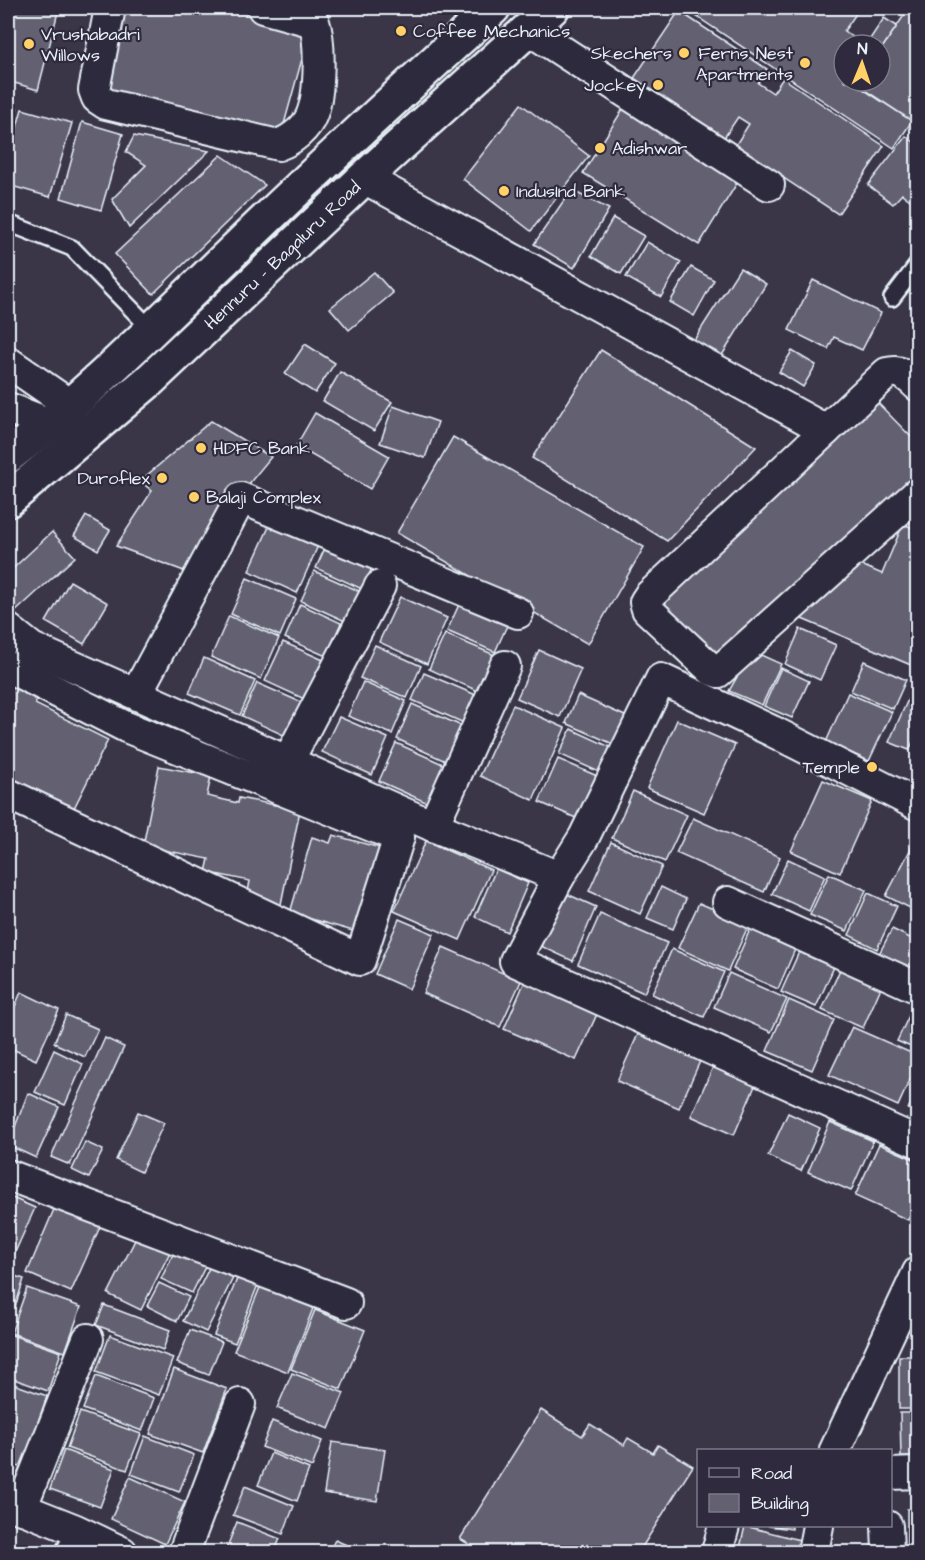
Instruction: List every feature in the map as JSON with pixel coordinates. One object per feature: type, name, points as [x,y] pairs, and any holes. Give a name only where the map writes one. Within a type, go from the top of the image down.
[{"type":"main road","name":"Hennuru - Bagaluru Road","points":[[8,456],[104,377],[339,151],[493,8]]},
{"type":"main road","name":"Hennuru - Bagaluru Road","points":[[8,500],[150,380],[364,178],[552,8]]},
{"type":"street","points":[[110,8],[94,90],[97,98],[106,104],[279,145],[291,140],[312,116],[318,36],[314,22],[264,8]]},
{"type":"street","points":[[528,29],[769,185]]},
{"type":"street","points":[[312,116],[339,151]]},
{"type":"street","points":[[364,178],[826,430]]},
{"type":"street","points":[[8,362],[60,415]]},
{"type":"street","points":[[918,386],[904,373],[896,371],[887,373],[645,602],[647,609],[712,670],[718,672],[918,493]]},
{"type":"street","points":[[8,408],[60,415]]},
{"type":"street","points":[[136,694],[241,498],[518,613]]},
{"type":"street","points":[[288,761],[380,586]]},
{"type":"street","points":[[8,629],[32,648],[433,826],[559,877]]},
{"type":"street","points":[[433,826],[505,666]]},
{"type":"street","points":[[8,667],[126,727],[399,837],[360,960],[8,794]]},
{"type":"street","points":[[918,805],[772,731],[661,679],[584,837],[559,877],[515,961],[918,1142]]},
{"type":"street","points":[[728,902],[918,988]]},
{"type":"street","points":[[8,1175],[346,1303]]},
{"type":"street","points":[[835,1449],[918,1272]]},
{"type":"street","points":[[88,1339],[14,1506],[70,1541],[122,1552]]},
{"type":"street","points":[[184,1552],[240,1404]]},
{"type":"street","points":[[892,1474],[918,1473]]},
{"type":"street","points":[[717,1552],[724,1527]]},
{"type":"street","points":[[813,1552],[818,1527]]},
{"type":"street","points":[[887,1527],[888,1552]]},
{"type":"lane","points":[[8,223],[72,248],[152,330]]},
{"type":"lane","points":[[892,298],[918,264]]},
{"type":"building","name":"Vrushabadri Willows","points":[[8,8],[59,8],[38,90],[8,81]]},
{"type":"building","points":[[124,8],[227,8],[310,30],[281,135],[103,88]]},
{"type":"building","name":"Ferns Nest Apartments","points":[[684,8],[860,8],[844,31],[847,33],[832,33],[832,93],[869,93],[912,121],[894,148]]},
{"type":"building","points":[[909,8],[918,8],[918,113],[912,121],[869,93],[892,93],[892,33]]},
{"type":"building","points":[[679,11],[767,69],[758,83],[773,93],[783,78],[884,146],[838,214],[735,146],[749,124],[738,117],[724,138],[634,78]]},
{"type":"building","points":[[884,18],[897,26],[892,33],[874,33]]},
{"type":"building","points":[[521,104],[589,156],[531,231],[463,179]]},
{"type":"building","points":[[626,104],[742,175],[699,245],[583,173]]},
{"type":"building","points":[[8,105],[17,108],[8,136]]},
{"type":"building","points":[[22,109],[72,123],[50,197],[8,185],[8,158]]},
{"type":"building","points":[[82,122],[123,134],[101,210],[61,198]]},
{"type":"building","points":[[134,136],[209,151],[129,228],[112,199],[146,165],[126,152]]},
{"type":"building","points":[[906,136],[918,145],[918,206],[902,194],[893,204],[868,185]]},
{"type":"building","points":[[221,155],[265,185],[153,294],[115,254]]},
{"type":"building","points":[[571,190],[609,209],[574,268],[534,244]]},
{"type":"building","points":[[613,218],[644,236],[621,274],[591,256]]},
{"type":"building","points":[[647,242],[681,262],[661,297],[626,277]]},
{"type":"building","points":[[691,267],[714,280],[694,316],[670,302]]},
{"type":"building","points":[[740,268],[766,284],[721,357],[694,340]]},
{"type":"building","points":[[374,272],[393,293],[349,330],[330,308]]},
{"type":"building","points":[[813,280],[881,313],[862,350],[834,337],[828,349],[789,330]]},
{"type":"building","points":[[305,344],[335,363],[315,393],[285,374]]},
{"type":"building","points":[[601,350],[756,447],[667,541],[532,458]]},
{"type":"building","points":[[792,351],[816,365],[803,387],[779,372]]},
{"type":"building","points":[[340,372],[392,402],[374,431],[323,401]]},
{"type":"building","points":[[874,399],[918,444],[918,477],[715,668],[655,605]]},
{"type":"building","points":[[393,406],[438,422],[425,458],[380,443]]},
{"type":"building","points":[[315,413],[389,456],[370,489],[296,446]]},
{"type":"building","name":"Balaji Complex","points":[[211,421],[271,457],[234,502],[195,575],[116,546],[152,491],[140,481]]},
{"type":"building","points":[[453,437],[644,547],[588,644],[397,533]]},
{"type":"building","points":[[86,516],[110,530],[98,550],[74,536]]},
{"type":"building","points":[[273,518],[321,539],[297,593],[249,571]]},
{"type":"building","points":[[903,524],[918,530],[918,668],[802,619],[816,587],[850,560],[882,574]]},
{"type":"building","points":[[52,532],[75,557],[13,614],[8,608],[8,573]]},
{"type":"building","points":[[328,541],[375,562],[362,589],[316,568]]},
{"type":"building","points":[[314,571],[368,595],[354,625],[301,601]]},
{"type":"building","points":[[247,578],[296,599],[280,636],[231,614]]},
{"type":"building","points":[[70,581],[108,603],[84,644],[46,622]]},
{"type":"building","points":[[400,597],[447,618],[427,664],[379,642]]},
{"type":"building","points":[[462,598],[510,619],[495,652],[447,631]]},
{"type":"building","points":[[300,604],[341,623],[326,656],[285,638]]},
{"type":"building","points":[[229,616],[279,638],[261,679],[211,657]]},
{"type":"building","points":[[800,629],[836,645],[820,680],[785,664]]},
{"type":"building","points":[[445,634],[497,656],[480,692],[429,669]]},
{"type":"building","points":[[283,642],[330,663],[313,703],[265,681]]},
{"type":"building","points":[[375,645],[421,666],[407,698],[360,678]]},
{"type":"building","points":[[539,650],[581,669],[560,717],[517,698]]},
{"type":"building","points":[[752,651],[781,664],[762,705],[729,691]]},
{"type":"building","points":[[204,658],[255,681],[240,715],[189,693]]},
{"type":"building","points":[[864,661],[906,680],[893,709],[851,691]]},
{"type":"building","points":[[781,668],[809,681],[792,718],[764,706]]},
{"type":"building","points":[[424,673],[476,695],[464,723],[412,700]]},
{"type":"building","points":[[917,679],[918,732],[909,750],[889,742]]},
{"type":"building","points":[[8,680],[39,696],[35,704],[108,740],[72,812],[8,780]]},
{"type":"building","points":[[363,682],[406,701],[392,734],[348,716]]},
{"type":"building","points":[[257,683],[305,704],[290,738],[242,716]]},
{"type":"building","points":[[848,693],[892,712],[869,761],[826,742]]},
{"type":"building","points":[[578,695],[625,716],[613,744],[566,723]]},
{"type":"building","points":[[412,704],[466,728],[450,763],[397,739]]},
{"type":"building","points":[[513,705],[565,728],[533,800],[480,776]]},
{"type":"building","points":[[339,717],[388,738],[372,775],[322,752]]},
{"type":"building","points":[[677,720],[735,745],[704,813],[647,788]]},
{"type":"building","points":[[571,729],[619,751],[608,776],[559,754]]},
{"type":"building","points":[[396,743],[447,766],[430,804],[379,781]]},
{"type":"building","points":[[558,759],[604,779],[585,822],[539,802]]},
{"type":"building","points":[[159,766],[211,776],[207,796],[238,803],[239,798],[300,810],[280,909],[246,902],[250,881],[206,872],[209,859],[143,846]]},
{"type":"building","points":[[823,780],[872,801],[840,873],[791,851]]},
{"type":"building","points":[[633,791],[687,815],[665,862],[612,838]]},
{"type":"building","points":[[693,818],[780,857],[764,892],[676,853]]},
{"type":"building","points":[[333,835],[384,849],[360,933],[290,913],[312,837],[330,843]]},
{"type":"building","points":[[918,835],[918,912],[886,896]]},
{"type":"building","points":[[426,841],[491,870],[460,940],[394,911]]},
{"type":"building","points":[[611,842],[662,866],[640,914],[589,891]]},
{"type":"building","points":[[788,859],[825,876],[809,911],[772,894]]},
{"type":"building","points":[[496,869],[528,883],[507,932],[475,917]]},
{"type":"building","points":[[829,874],[866,890],[847,931],[810,915]]},
{"type":"building","points":[[661,887],[686,899],[673,929],[647,918]]},
{"type":"building","points":[[558,890],[596,907],[573,961],[534,943]]},
{"type":"building","points":[[868,893],[897,906],[877,949],[849,935]]},
{"type":"building","points":[[699,903],[749,924],[728,971],[678,948]]},
{"type":"building","points":[[600,914],[667,943],[644,993],[578,964]]},
{"type":"building","points":[[399,919],[434,934],[409,989],[375,974]]},
{"type":"building","points":[[751,927],[796,947],[778,989],[733,969]]},
{"type":"building","points":[[892,929],[918,942],[916,973],[879,954]]},
{"type":"building","points":[[443,947],[521,981],[500,1027],[423,993]]},
{"type":"building","points":[[672,949],[724,972],[704,1017],[652,994]]},
{"type":"building","points":[[799,952],[834,967],[816,1007],[781,992]]},
{"type":"building","points":[[842,965],[883,983],[863,1028],[822,1010]]},
{"type":"building","points":[[729,973],[787,999],[771,1032],[714,1007]]},
{"type":"building","points":[[525,981],[597,1014],[576,1060],[504,1029]]},
{"type":"building","points":[[21,992],[59,1010],[36,1060],[8,1047],[8,1023]]},
{"type":"building","points":[[789,1000],[834,1020],[812,1070],[767,1051]]},
{"type":"building","points":[[914,1005],[918,1006],[918,1050],[897,1041]]},
{"type":"building","points":[[66,1015],[98,1029],[85,1057],[54,1043]]},
{"type":"building","points":[[852,1027],[918,1056],[918,1062],[898,1106],[829,1075]]},
{"type":"building","points":[[639,1032],[701,1059],[679,1108],[617,1081]]},
{"type":"building","points":[[105,1038],[124,1047],[70,1165],[51,1157]]},
{"type":"building","points":[[54,1050],[83,1064],[65,1105],[35,1092]]},
{"type":"building","points":[[713,1067],[755,1086],[734,1135],[691,1116]]},
{"type":"building","points":[[918,1089],[918,1113],[908,1109]]},
{"type":"building","points":[[28,1093],[59,1107],[36,1158],[8,1145]]},
{"type":"building","points":[[138,1112],[164,1123],[141,1172],[116,1160]]},
{"type":"building","points":[[788,1113],[820,1128],[801,1171],[768,1156]]},
{"type":"building","points":[[830,1122],[873,1141],[851,1191],[808,1172]]},
{"type":"building","points":[[85,1142],[103,1150],[89,1178],[72,1170]]},
{"type":"building","points":[[879,1144],[918,1161],[918,1199],[908,1220],[855,1196]]},
{"type":"building","points":[[8,1196],[35,1208],[12,1259],[8,1257]]},
{"type":"building","points":[[55,1207],[100,1227],[71,1292],[27,1273]]},
{"type":"building","points":[[137,1236],[170,1252],[141,1310],[108,1294]]},
{"type":"building","points":[[177,1246],[208,1261],[192,1293],[161,1279]]},
{"type":"building","points":[[213,1260],[236,1272],[206,1332],[183,1321]]},
{"type":"building","points":[[8,1274],[24,1279],[15,1307],[8,1304]]},
{"type":"building","points":[[239,1274],[259,1282],[235,1343],[214,1335]]},
{"type":"building","points":[[159,1283],[189,1297],[177,1321],[147,1306]]},
{"type":"building","points":[[261,1285],[314,1306],[288,1372],[234,1351]]},
{"type":"building","points":[[27,1288],[81,1307],[65,1352],[11,1333]]},
{"type":"building","points":[[104,1305],[170,1330],[163,1350],[96,1325]]},
{"type":"building","points":[[315,1310],[365,1330],[341,1389],[291,1369]]},
{"type":"building","points":[[190,1330],[222,1342],[209,1375],[177,1363]]},
{"type":"building","points":[[9,1334],[61,1352],[48,1391],[8,1377]]},
{"type":"building","points":[[110,1335],[173,1358],[159,1395],[96,1372]]},
{"type":"building","points":[[899,1356],[918,1356],[918,1409],[899,1409]]},
{"type":"building","points":[[174,1369],[227,1389],[203,1453],[150,1434]]},
{"type":"building","points":[[292,1373],[344,1393],[329,1429],[277,1408]]},
{"type":"building","points":[[96,1376],[154,1398],[142,1431],[83,1409]]},
{"type":"building","points":[[8,1382],[47,1396],[22,1468],[8,1463]]},
{"type":"building","points":[[541,1410],[582,1436],[590,1424],[624,1445],[628,1438],[653,1453],[658,1445],[693,1466],[639,1552],[482,1552],[460,1539]]},
{"type":"building","points":[[80,1412],[141,1434],[127,1470],[67,1448]]},
{"type":"building","points":[[900,1413],[918,1413],[918,1457],[901,1457]]},
{"type":"building","points":[[272,1421],[322,1441],[312,1467],[262,1447]]},
{"type":"building","points":[[145,1436],[194,1455],[179,1492],[131,1474]]},
{"type":"building","points":[[332,1442],[385,1450],[377,1501],[324,1493]]},
{"type":"building","points":[[64,1450],[114,1469],[100,1507],[50,1489]]},
{"type":"building","points":[[271,1453],[309,1469],[297,1501],[258,1485]]},
{"type":"building","points":[[130,1477],[185,1502],[165,1544],[111,1519]]},
{"type":"building","points":[[245,1486],[294,1506],[283,1534],[233,1515]]},
{"type":"building","points":[[907,1509],[918,1509],[918,1552],[907,1552]]},
{"type":"building","points":[[237,1522],[280,1539],[274,1552],[225,1552]]},
{"type":"building","points":[[745,1527],[808,1542],[805,1552],[739,1552]]},
{"type":"building","points":[[335,1540],[363,1552],[329,1552]]},
{"type":"place","name":"Coffee Mechanics","points":[[401,31]]},
{"type":"place","name":"Vrushabadri Willows","points":[[29,44]]},
{"type":"place","name":"Skechers","points":[[684,53]]},
{"type":"place","name":"Ferns Nest Apartments","points":[[805,63]]},
{"type":"place","name":"Jockey","points":[[658,85]]},
{"type":"place","name":"Adishwar","points":[[600,148]]},
{"type":"place","name":"IndusInd Bank","points":[[504,191]]},
{"type":"place","name":"HDFC Bank","points":[[201,448]]},
{"type":"place","name":"Duroflex","points":[[162,478]]},
{"type":"place","name":"Balaji Complex","points":[[194,497]]},
{"type":"place","name":"Temple","points":[[872,767]]}]
